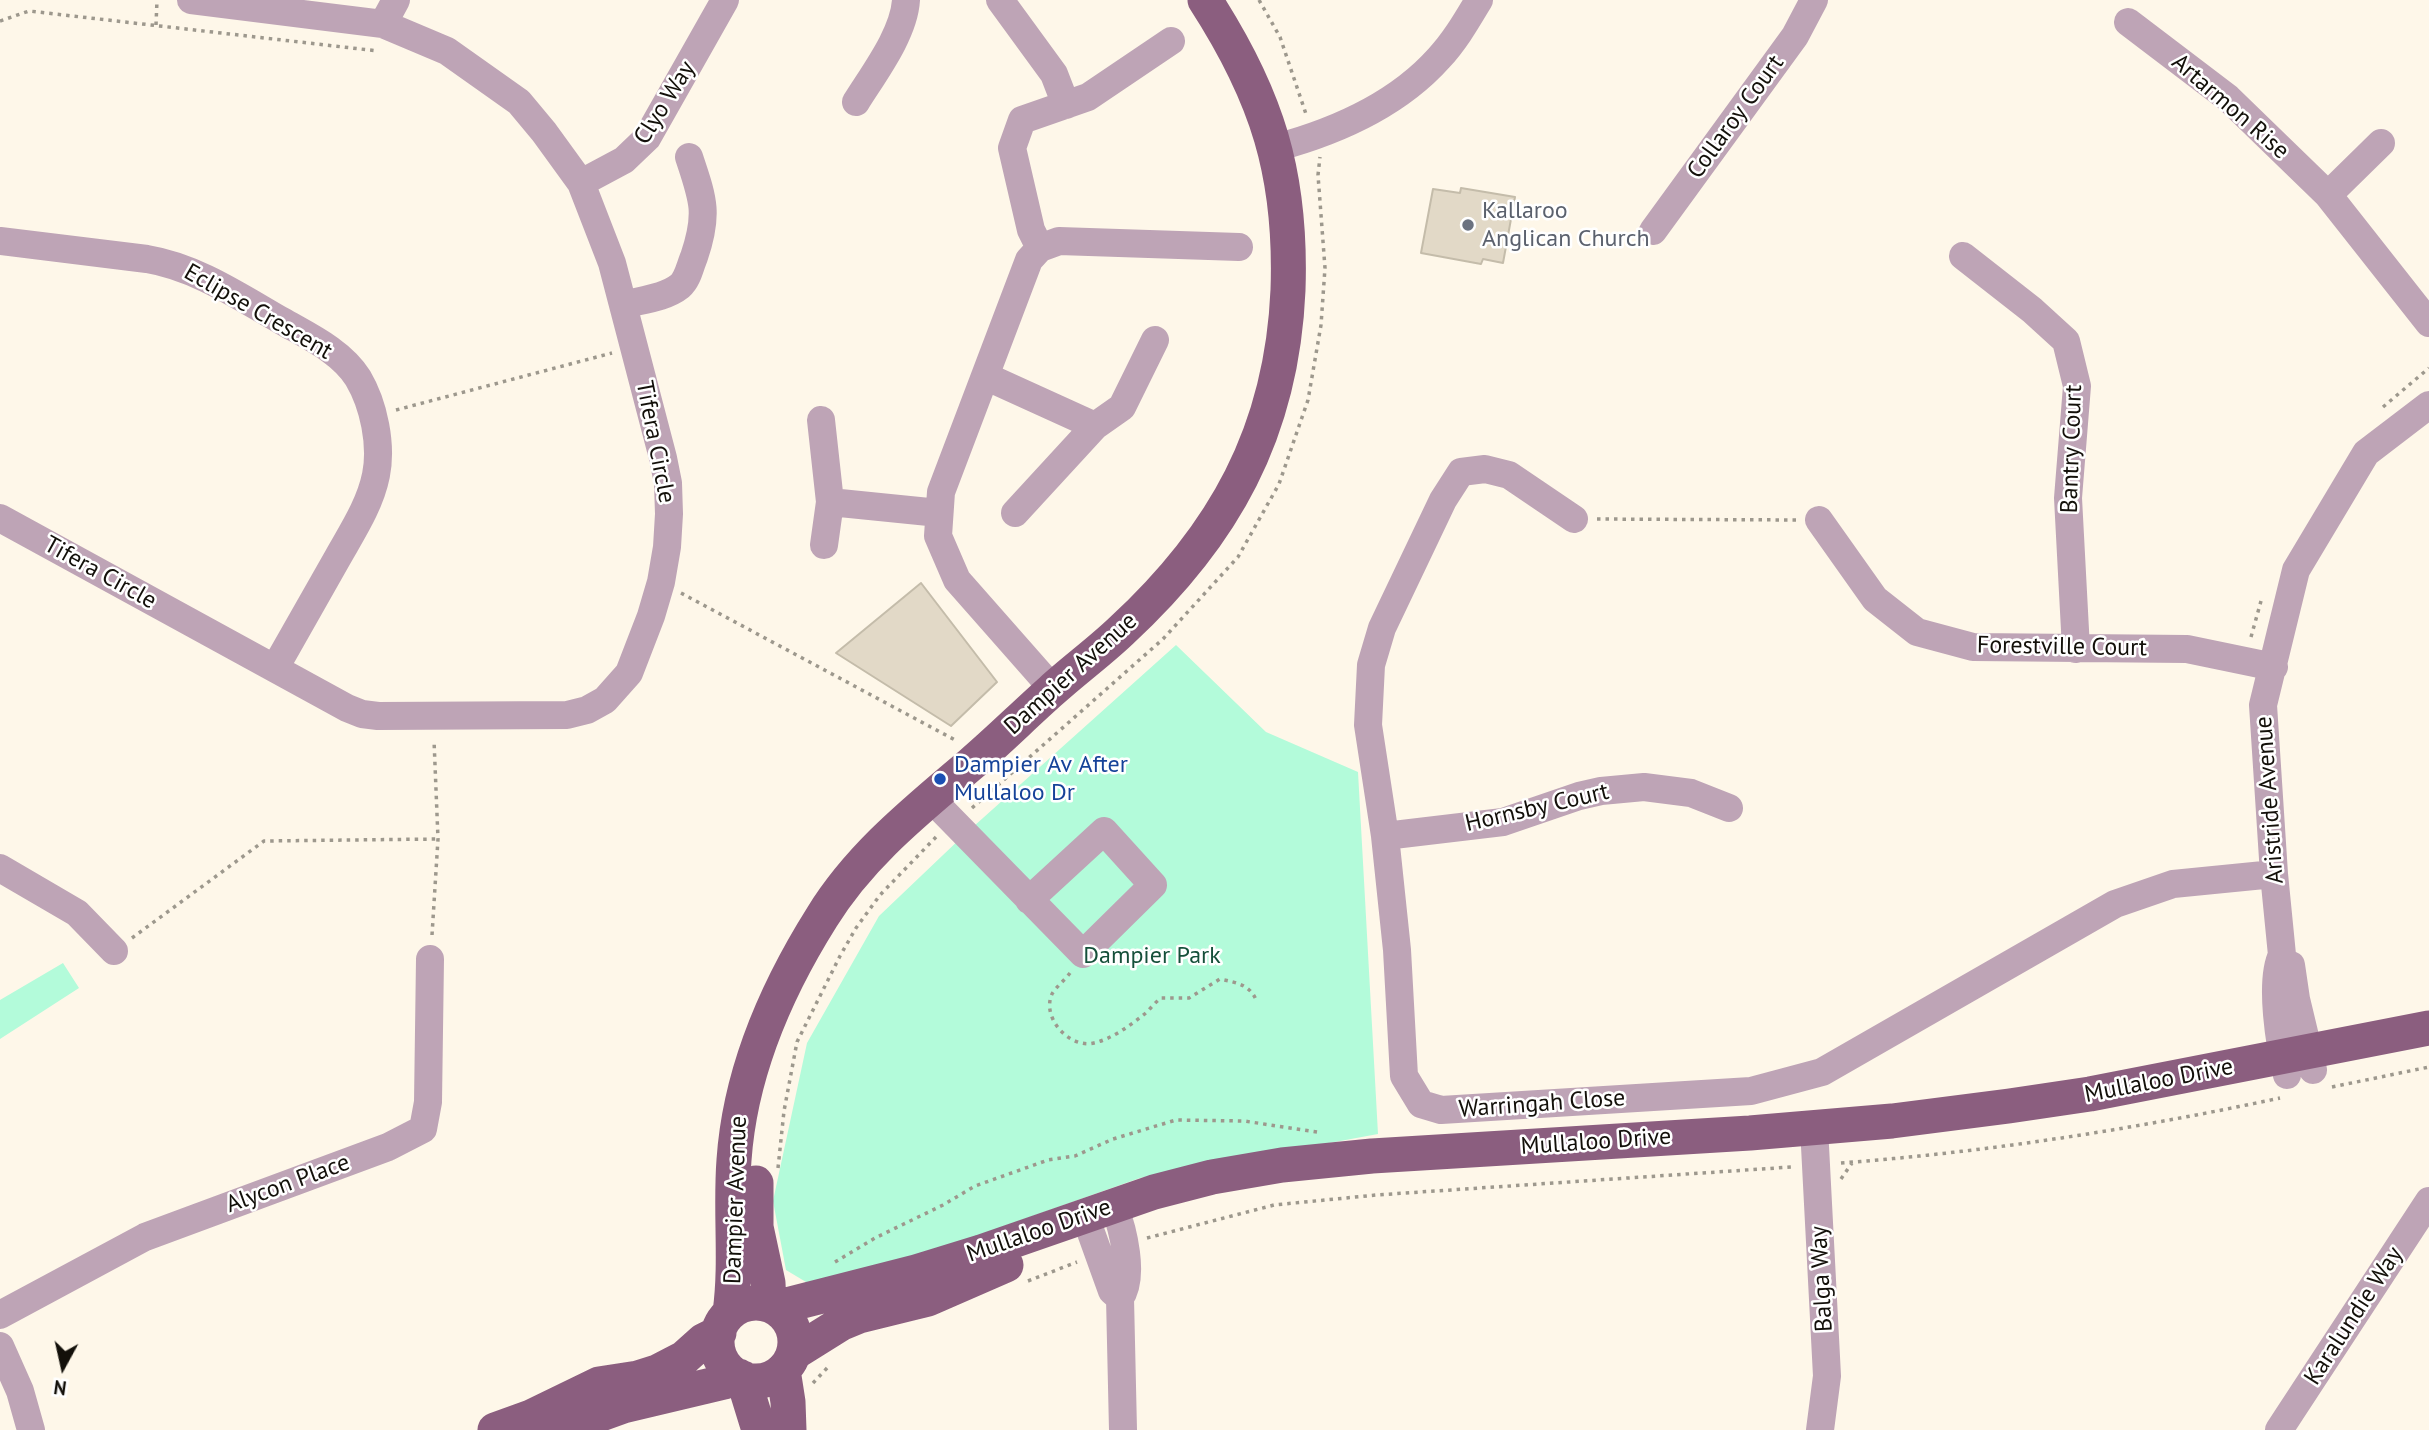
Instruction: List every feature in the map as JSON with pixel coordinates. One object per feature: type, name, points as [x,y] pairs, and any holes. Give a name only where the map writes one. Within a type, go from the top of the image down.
[{"type":"main road","name":"Dampier Avenue","points":[[1206,0],[1245,66],[1265,111],[1292,135]]},
{"type":"main road","name":"Dampier Avenue","points":[[772,1307],[755,1206],[761,1121],[774,1057],[821,953],[843,918],[879,872],[943,811],[1147,634],[1170,610],[1220,552],[1247,510],[1272,460],[1292,400],[1308,316],[1308,215],[1302,170],[1284,109],[1258,48],[1230,0]]},
{"type":"main road","name":"Dampier Avenue","points":[[725,1323],[734,1286],[733,1163],[741,1096],[756,1050],[792,971],[822,917],[864,860],[1053,689],[1122,631],[1182,568],[1237,488],[1268,417],[1286,330],[1289,254],[1283,183],[1292,135]]},
{"type":"main road","name":"Mullaloo Drive","points":[[2302,1073],[2429,1028]]},
{"type":"main road","name":"Mullaloo Drive","points":[[796,1370],[842,1323],[859,1316],[928,1299],[966,1281],[1106,1230],[1154,1192],[1212,1177],[1283,1165],[1372,1156],[1815,1147],[2009,1106],[2090,1094],[2302,1073],[2429,1048]]},
{"type":"main road","name":"Mullaloo Drive","points":[[772,1307],[1106,1230]]},
{"type":"main road","points":[[495,1430],[531,1417],[599,1384],[657,1372],[684,1358],[740,1307],[752,1304],[772,1307],[783,1314],[795,1337],[796,1370],[788,1402],[789,1430]]},
{"type":"main road","points":[[725,1323],[718,1343],[721,1358],[727,1367],[741,1377],[760,1430]]},
{"type":"main road","points":[[557,1430],[624,1406],[741,1377],[764,1380],[796,1370]]},
{"type":"street","name":"Tifera Circle","points":[[0,518],[362,714],[434,717],[567,715],[587,710],[606,700],[629,673],[651,616],[667,547],[668,483],[600,226],[581,183],[544,132],[510,96],[447,51],[387,25],[191,0]]},
{"type":"street","name":"Clyo Way","points":[[581,183],[624,160],[647,138],[725,0]]},
{"type":"street","points":[[856,102],[900,28],[906,0]]},
{"type":"street","points":[[1000,0],[1054,74],[1066,105]]},
{"type":"street","points":[[1292,135],[1341,127],[1416,80],[1440,58],[1479,0]]},
{"type":"street","name":"Collaroy Court","points":[[1653,231],[1795,36],[1814,0]]},
{"type":"street","name":"Artarmon Rise","points":[[2128,23],[2228,98],[2328,195],[2429,323]]},
{"type":"street","points":[[1040,248],[1031,230],[1012,148],[1022,120],[1088,97],[1171,41]]},
{"type":"street","points":[[2328,195],[2381,143]]},
{"type":"street","points":[[623,305],[670,292],[681,285],[687,276],[704,216],[702,197],[689,156]]},
{"type":"street","name":"Eclipse Crescent","points":[[0,241],[167,262],[242,298],[323,345],[358,378],[372,416],[378,453],[371,494],[359,521],[275,668]]},
{"type":"street","points":[[1053,689],[957,580],[938,537],[941,492],[1029,260],[1040,248],[1059,241],[1239,247]]},
{"type":"street","name":"Bantry Court","points":[[1963,256],[2032,310],[2066,341],[2077,386],[2068,498],[2076,649]]},
{"type":"street","points":[[1015,513],[1095,426],[1122,407],[1155,340]]},
{"type":"street","points":[[985,376],[1095,426]]},
{"type":"street","name":"Aristride Avenue","points":[[2302,1073],[2278,1020],[2276,966],[2282,955],[2263,705],[2296,570],[2366,453],[2429,405]]},
{"type":"street","points":[[821,420],[830,502],[824,545]]},
{"type":"street","name":"Warringah Close","points":[[1574,519],[1509,475],[1485,469],[1461,472],[1443,500],[1381,628],[1371,665],[1368,725],[1385,836],[1404,1076],[1421,1104],[1441,1110],[1751,1091],[1822,1072],[2116,904],[2173,884],[2274,874]]},
{"type":"street","points":[[830,502],[939,513]]},
{"type":"street","name":"Forestville Court","points":[[1819,520],[1875,599],[1917,632],[1973,647],[2186,649],[2274,667]]},
{"type":"street","name":"Hornsby Court","points":[[1385,836],[1503,822],[1579,796],[1644,787],[1691,793],[1729,808]]},
{"type":"street","points":[[943,811],[1029,900],[1083,954],[1153,885],[1104,831],[1029,900]]},
{"type":"street","points":[[0,868],[77,913],[114,951]]},
{"type":"street","name":"Alycon Place","points":[[0,1315],[145,1237],[388,1147],[423,1129],[428,1111],[430,959]]},
{"type":"street","name":"Balga Way","points":[[1815,1147],[1827,1376],[1820,1430]]},
{"type":"street","name":"Karalundie Way","points":[[2281,1429],[2429,1201]]},
{"type":"street","points":[[1106,1230],[1112,1291],[1120,1298],[1123,1430]]},
{"type":"street","points":[[0,1346],[20,1391],[31,1430]]},
{"type":"path","points":[[156,25],[157,0]]},
{"type":"path","points":[[1259,0],[1280,37],[1292,135]]},
{"type":"path","points":[[0,21],[29,10],[156,25],[387,25]]},
{"type":"path","points":[[372,416],[634,347]]},
{"type":"path","points":[[1574,519],[1819,520]]},
{"type":"path","points":[[661,582],[962,743]]},
{"type":"path","points":[[430,959],[438,839],[434,717]]},
{"type":"path","points":[[114,951],[264,841],[438,839]]},
{"type":"path","points":[[1083,954],[1052,994],[1050,1007],[1054,1023],[1066,1036],[1078,1042],[1092,1044],[1111,1037],[1143,1015],[1161,998],[1189,998],[1220,979],[1242,984],[1253,992],[1257,1002]]},
{"type":"path","points":[[1027,1282],[1106,1230],[1199,1223],[1273,1205],[1815,1147],[1951,1154],[2034,1143],[2302,1073],[2429,1067]]},
{"type":"path","points":[[796,1370],[814,1380],[833,1363]]},
{"type":"green space","name":"Dampier Park","points":[[1176,645],[1266,732],[1358,772],[1378,1134],[1140,1178],[821,1291],[786,1270],[773,1201],[807,1043],[879,916],[964,835]]},
{"type":"green space","points":[[63,963],[79,988],[0,1039],[0,1000]]},
{"type":"building","name":"Kallaroo Anglican Church","points":[[1461,188],[1515,197],[1503,263],[1483,259],[1481,264],[1421,253],[1433,189],[1460,193]]},
{"type":"building","points":[[921,583],[997,682],[951,726],[836,653]]},
{"type":"place","name":"Kallaroo Anglican Church","points":[[1468,225]]},
{"type":"place","name":"Dampier Av After Mullaloo Dr","points":[[940,779]]}]
